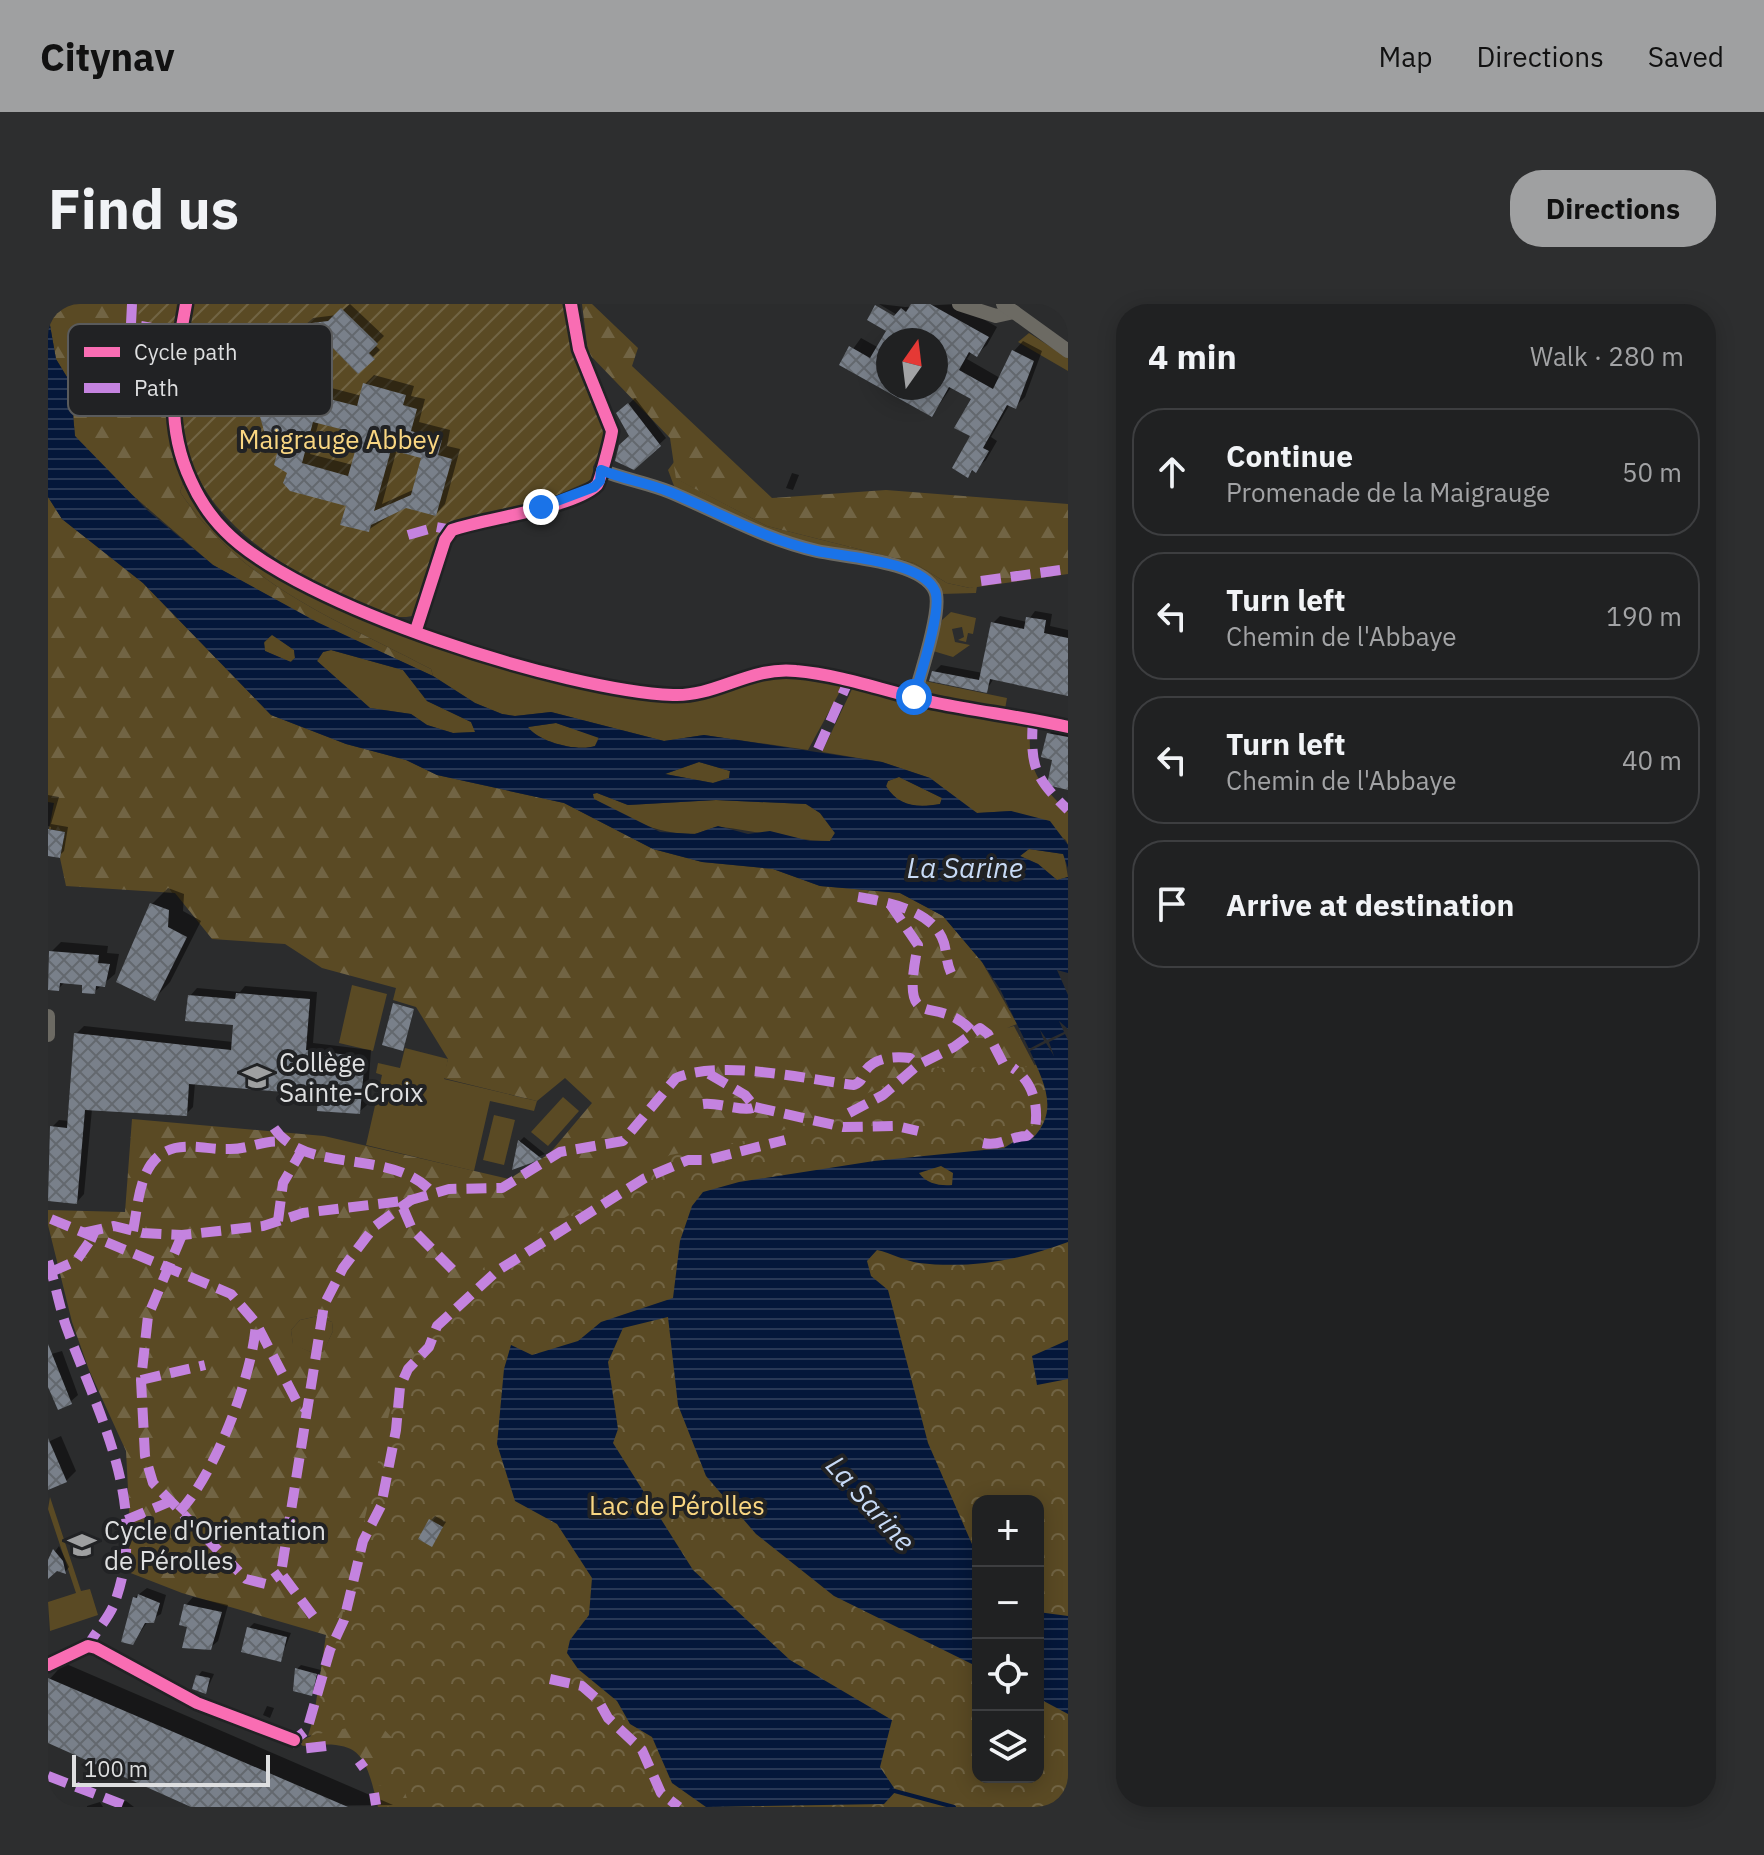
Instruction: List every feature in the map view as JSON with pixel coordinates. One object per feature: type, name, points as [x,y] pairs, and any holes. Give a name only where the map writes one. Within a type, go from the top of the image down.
[{"type":"street","points":[[183,324],[186,304]]},
{"type":"street","points":[[416,630],[445,540],[452,530],[559,502],[594,487],[600,481],[612,431],[579,349],[571,304]]},
{"type":"street","points":[[959,304],[996,316],[1009,308],[1068,351]]},
{"type":"street","points":[[172,416],[190,480],[206,508],[226,532],[289,577],[343,603],[416,630],[541,671],[659,694],[702,692],[744,675],[770,670],[798,671],[1068,727]]},
{"type":"street","points":[[601,470],[669,492],[739,526],[791,544],[870,559],[922,577],[936,592],[937,600],[914,697]]},
{"type":"street","points":[[48,1016],[48,1035]]},
{"type":"street","points":[[48,1665],[88,1646],[96,1648],[197,1703],[294,1740]]},
{"type":"green space","points":[[54,304],[137,304],[141,324],[68,324],[68,379],[56,359],[48,314]]},
{"type":"green space","points":[[137,304],[177,304],[174,324],[140,323]]},
{"type":"green space","points":[[177,304],[182,304],[179,324],[174,324]]},
{"type":"green space","name":"Maigrauge Abbey","points":[[193,304],[565,304],[610,431],[593,467],[594,479],[525,509],[444,525],[415,615],[396,617],[364,606],[306,577],[253,542],[210,497],[195,471],[185,441],[181,416],[332,416],[332,324],[190,324]]},
{"type":"green space","points":[[582,304],[592,304],[638,348],[632,366],[772,498],[886,490],[1068,504],[1068,574],[970,588],[947,583],[914,563],[767,526],[676,479],[670,438],[588,353]]},
{"type":"green space","points":[[1029,333],[1068,358],[1068,371],[1018,342]]},
{"type":"green space","points":[[73,416],[169,416],[171,442],[184,480],[180,492],[205,525],[262,576],[293,597],[431,669],[433,676],[317,623],[213,565],[106,472],[75,436]]},
{"type":"green space","points":[[674,462],[677,479],[767,526],[914,563],[947,583],[970,588],[977,586],[976,593],[941,594],[933,583],[792,541],[684,494],[674,486],[668,470]]},
{"type":"green space","points":[[184,480],[202,509],[342,609],[656,698],[745,680],[796,675],[843,686],[808,750],[704,735],[664,741],[551,712],[515,716],[502,714],[475,703],[433,676],[431,669],[293,597],[262,576],[205,525],[180,492]]},
{"type":"green space","points":[[48,497],[62,519],[143,583],[271,715],[346,744],[406,760],[437,775],[564,803],[653,849],[702,862],[773,869],[820,886],[900,893],[943,916],[982,962],[1017,1024],[1007,1028],[1014,1026],[1048,1091],[706,1807],[378,1807],[369,1774],[358,1754],[338,1745],[303,1746],[298,1742],[311,1736],[326,1635],[182,1593],[128,1572],[130,1526],[126,1451],[89,1370],[72,1322],[48,1225],[48,1210],[125,1212],[132,1119],[324,1136],[509,1179],[549,1154],[592,1103],[565,1078],[537,1101],[443,1078],[448,1059],[416,1007],[393,1000],[396,988],[322,968],[285,944],[212,939],[175,893],[66,886],[60,858],[65,832],[49,829],[54,803],[48,802]],"holes":[[[318,1316],[332,1322],[333,1331],[323,1352],[313,1353],[293,1344],[291,1330],[300,1320]]]},
{"type":"green space","points":[[951,612],[976,618],[973,634],[968,633],[966,642],[958,640],[964,637],[962,627],[952,629],[955,642],[970,645],[953,657],[933,651],[942,620]]},
{"type":"green space","points":[[272,634],[294,650],[295,658],[290,662],[265,651],[264,643]]},
{"type":"green space","points":[[331,650],[403,670],[427,701],[471,722],[476,732],[453,733],[427,725],[411,714],[370,708],[317,661],[323,652]]},
{"type":"green space","points":[[925,681],[1007,698],[1005,709],[933,696],[924,688]]},
{"type":"green space","points":[[852,689],[931,708],[1026,723],[1030,728],[1031,755],[1037,775],[1068,812],[1068,845],[1066,840],[1011,811],[977,813],[930,778],[882,762],[822,752]]},
{"type":"green space","points":[[556,723],[599,737],[595,746],[579,748],[559,744],[540,737],[528,727]]},
{"type":"green space","points":[[699,762],[730,771],[729,778],[713,783],[665,774]]},
{"type":"green space","points":[[899,777],[942,798],[940,804],[917,806],[897,799],[886,787],[888,781]]},
{"type":"green space","points":[[597,793],[628,805],[716,800],[806,804],[820,813],[835,833],[830,841],[817,841],[721,827],[695,834],[665,831],[629,818],[594,799],[592,794]]},
{"type":"green space","points":[[1029,849],[1064,854],[1068,877],[1057,880],[1038,864],[1020,856]]},
{"type":"green space","points":[[352,985],[387,994],[373,1051],[339,1043]]},
{"type":"green space","points":[[405,1048],[448,1059],[444,1079],[537,1101],[534,1111],[490,1101],[474,1171],[366,1145],[382,1075],[376,1073],[378,1063],[400,1068]]},
{"type":"green space","name":"Lac de Pérolles","points":[[1068,1049],[1068,1807],[410,1807],[404,1790],[373,1784],[395,1741],[377,1722],[308,1736],[336,1642],[394,1393],[426,1331],[487,1264],[670,1155],[755,1139],[808,1122],[920,1068],[1031,1067]]},
{"type":"green space","points":[[563,1097],[579,1111],[548,1146],[531,1132]]},
{"type":"green space","points":[[494,1115],[515,1120],[504,1165],[483,1160]]},
{"type":"green space","points":[[318,1316],[332,1322],[333,1331],[323,1353],[313,1353],[293,1345],[291,1330],[300,1320]]},
{"type":"green space","points":[[50,1497],[81,1591],[90,1589],[98,1615],[50,1631],[48,1602],[76,1593],[48,1509]]},
{"type":"water","name":"La Sarine","points":[[48,314],[56,359],[68,379],[68,416],[73,416],[75,436],[147,510],[213,565],[317,622],[433,676],[475,703],[515,716],[551,712],[664,741],[704,735],[882,762],[930,778],[977,813],[1011,811],[1050,821],[1068,845],[1068,868],[1063,854],[1029,849],[1020,856],[1038,864],[1057,880],[1068,877],[1068,973],[1057,970],[1068,995],[1068,1029],[1059,1021],[1064,1032],[1047,1040],[1040,1030],[1044,1041],[1029,1049],[1000,989],[982,962],[943,916],[900,893],[820,886],[773,869],[702,862],[653,849],[564,803],[437,775],[406,760],[346,744],[271,715],[143,583],[62,519],[48,497]],"holes":[[[272,635],[294,650],[295,658],[291,662],[265,651],[264,642]],[[331,650],[403,670],[427,701],[471,722],[475,732],[453,733],[427,725],[411,714],[370,708],[317,661],[323,652]],[[556,723],[599,738],[595,746],[579,748],[549,741],[528,727]],[[699,762],[730,771],[729,778],[713,783],[665,774]],[[899,777],[942,798],[940,804],[924,806],[903,802],[891,793],[886,786],[888,781]],[[593,794],[628,805],[716,800],[806,804],[820,813],[835,833],[830,841],[810,841],[770,831],[748,834],[718,826],[695,834],[660,832],[594,799]]]},
{"type":"water","name":"Lac de Pérolles","points":[[1065,1034],[1068,1040],[1068,1242],[1032,1254],[976,1264],[919,1263],[877,1250],[867,1261],[871,1276],[888,1290],[928,1443],[972,1544],[972,1664],[834,1596],[756,1534],[706,1476],[678,1405],[668,1317],[623,1328],[608,1362],[618,1429],[613,1443],[693,1570],[790,1660],[892,1720],[880,1767],[896,1791],[884,1804],[706,1807],[672,1783],[652,1737],[630,1724],[617,1701],[578,1669],[567,1653],[570,1640],[589,1615],[592,1578],[557,1524],[515,1501],[497,1444],[504,1369],[511,1345],[532,1355],[578,1341],[601,1322],[673,1298],[680,1241],[692,1206],[703,1192],[739,1182],[874,1161],[1004,1148],[1015,1141],[1033,1138],[1046,1117],[1047,1106],[1044,1084],[1030,1051],[1046,1043],[1054,1056],[1049,1042]],"holes":[[[941,1166],[953,1173],[952,1185],[938,1185],[919,1173]]]},
{"type":"water","points":[[1068,1340],[1068,1379],[1037,1385],[1032,1356]]},
{"type":"water","points":[[1044,1613],[1068,1616],[1068,1714],[1044,1701]]},
{"type":"building","points":[[911,304],[930,304],[989,337],[977,357],[969,352],[959,370],[993,389],[1012,350],[1034,361],[1016,409],[1007,405],[983,448],[989,451],[976,473],[972,470],[968,478],[952,468],[970,436],[954,428],[971,399],[948,389],[948,328],[881,328],[867,320],[875,305],[894,316],[901,308],[906,312]]},
{"type":"building","points":[[341,308],[378,344],[369,353],[375,359],[358,374],[332,347],[332,324],[304,324],[328,321]]},
{"type":"building","points":[[849,346],[870,358],[876,348],[876,386],[839,365]]},
{"type":"building","points":[[363,383],[406,395],[403,405],[417,409],[411,431],[442,440],[438,455],[452,459],[436,516],[406,508],[371,525],[369,532],[340,525],[346,506],[290,491],[283,483],[287,473],[274,465],[280,443],[268,445],[260,416],[332,416],[332,400],[357,406]],"holes":[[[313,422],[360,434],[348,476],[302,463]],[[391,450],[421,458],[411,495],[374,511]]]},
{"type":"building","points":[[902,400],[942,400],[932,417]]},
{"type":"building","points":[[628,403],[661,446],[634,470],[615,461],[619,445],[629,436],[616,413]]},
{"type":"building","points":[[1026,617],[1046,620],[1044,633],[1068,638],[1068,696],[990,679],[987,693],[929,681],[932,671],[979,680],[991,622],[1024,629]]},
{"type":"building","points":[[1047,733],[1068,737],[1068,790],[1047,785],[1052,760],[1041,757]]},
{"type":"building","points":[[48,829],[65,832],[60,858],[48,856]]},
{"type":"building","points":[[150,903],[169,910],[168,927],[187,937],[155,1001],[116,982]]},
{"type":"building","points":[[49,951],[99,955],[98,963],[110,964],[105,987],[96,986],[95,994],[82,993],[82,985],[60,983],[59,991],[48,990]]},
{"type":"building","points":[[236,993],[310,999],[306,1050],[365,1057],[360,1114],[317,1111],[318,1095],[189,1084],[187,1116],[85,1110],[77,1204],[48,1201],[50,1126],[67,1128],[74,1033],[231,1050],[233,1025],[185,1021],[188,995],[235,999]]},
{"type":"building","points":[[393,1003],[414,1009],[403,1051],[382,1045]]},
{"type":"building","points":[[518,1140],[542,1159],[512,1170]]},
{"type":"building","points":[[48,1344],[72,1404],[58,1410],[48,1387]]},
{"type":"building","points":[[48,1438],[67,1482],[48,1490]]},
{"type":"building","points":[[429,1519],[443,1527],[432,1547],[418,1539]]},
{"type":"building","points":[[53,1549],[63,1561],[66,1574],[57,1571],[48,1579],[48,1560]]},
{"type":"building","points":[[138,1594],[160,1603],[154,1623],[145,1623],[133,1645],[121,1642],[133,1597],[137,1598]]},
{"type":"building","points":[[184,1604],[222,1612],[211,1650],[182,1648],[187,1627],[179,1625]]},
{"type":"building","points":[[247,1627],[287,1637],[281,1662],[241,1652]]},
{"type":"building","points":[[295,1668],[317,1674],[312,1696],[293,1691]]},
{"type":"building","points":[[196,1675],[210,1678],[206,1694],[192,1689]]},
{"type":"building","points":[[48,1678],[348,1807],[191,1807],[48,1743]]},
{"type":"waterway","points":[[891,1790],[954,1807]]},
{"type":"marked path","points":[[131,324],[132,304]]},
{"type":"marked path","points":[[408,535],[436,527],[452,530]]},
{"type":"marked path","points":[[981,581],[1068,569]]},
{"type":"marked path","points":[[818,749],[848,682]]},
{"type":"marked path","points":[[1033,719],[1032,748],[1037,770],[1068,810]]},
{"type":"marked path","points":[[858,897],[908,910],[930,923],[944,943],[951,973]]},
{"type":"marked path","points":[[890,904],[918,945],[913,974],[913,993],[917,1003],[958,1019],[972,1031]]},
{"type":"marked path","points":[[849,1113],[883,1095],[918,1065],[954,1047],[980,1028],[988,1034],[1003,1063]]},
{"type":"marked path","points":[[83,1233],[114,1226],[143,1233],[182,1235],[263,1226],[303,1213],[411,1200],[449,1189],[502,1188],[560,1152],[623,1141],[676,1078],[716,1070],[739,1070],[854,1085],[870,1066],[881,1060],[910,1058],[918,1065]]},
{"type":"marked path","points":[[983,1143],[995,1144],[1027,1136],[1035,1128],[1033,1094],[1025,1079],[1013,1068]]},
{"type":"marked path","points":[[703,1104],[745,1109],[755,1107],[745,1095],[709,1074]]},
{"type":"marked path","points":[[755,1107],[843,1127],[897,1126],[918,1131]]},
{"type":"marked path","points":[[274,1128],[289,1143],[307,1152],[394,1170],[415,1178],[432,1192]]},
{"type":"marked path","points":[[326,1746],[300,1749],[294,1740],[307,1730],[330,1650],[344,1620],[363,1541],[381,1506],[396,1430],[400,1387],[408,1369],[429,1347],[437,1326],[497,1271],[645,1178],[688,1160],[707,1160],[785,1140]]},
{"type":"marked path","points":[[133,1231],[139,1194],[147,1170],[163,1153],[182,1147],[230,1149],[284,1142]]},
{"type":"marked path","points":[[278,1221],[283,1183],[301,1152]]},
{"type":"marked path","points":[[313,1616],[281,1573],[324,1305],[343,1268],[374,1227],[411,1200]]},
{"type":"marked path","points":[[403,1208],[412,1229],[459,1276]]},
{"type":"marked path","points":[[51,1219],[231,1294],[256,1323],[297,1402],[307,1410]]},
{"type":"marked path","points":[[182,1235],[148,1316],[141,1380],[145,1456],[153,1483],[246,1579],[266,1584],[281,1573]]},
{"type":"marked path","points":[[51,1272],[76,1261],[92,1238]]},
{"type":"marked path","points":[[48,1261],[66,1326],[105,1426],[123,1494],[127,1528],[125,1563],[116,1599],[88,1646]]},
{"type":"marked path","points":[[179,1512],[206,1474],[230,1423],[248,1369],[256,1323]]},
{"type":"marked path","points":[[141,1380],[205,1365]]},
{"type":"marked path","points":[[126,1520],[169,1502]]},
{"type":"marked path","points":[[550,1679],[582,1686],[598,1700],[608,1718],[642,1750],[661,1793],[679,1807]]},
{"type":"marked path","points":[[359,1761],[364,1768]]},
{"type":"marked path","points":[[48,1776],[129,1807]]},
{"type":"marked path","points":[[374,1793],[376,1805]]},
{"type":"cycle path","points":[[183,324],[186,304]]},
{"type":"cycle path","points":[[416,630],[445,540],[452,530],[550,506],[586,493],[597,485],[612,431],[579,349],[571,304]]},
{"type":"cycle path","points":[[174,416],[182,459],[191,481],[206,508],[225,531],[261,560],[311,588],[437,640],[568,678],[626,690],[689,694],[763,673],[796,671],[849,680],[937,703],[1068,727]]},
{"type":"cycle path","points":[[48,1665],[88,1646],[96,1648],[197,1703],[294,1740]]},
{"type":"place","name":"Collège Sainte-Croix","points":[[257,1077]]},
{"type":"place","name":"Cycle d'Orientation de Pérolles","points":[[82,1545]]},
{"type":"route","points":[[541,507],[594,487],[600,481],[601,470],[669,492],[739,526],[791,544],[870,559],[922,577],[931,584],[937,600],[914,697]]}]
